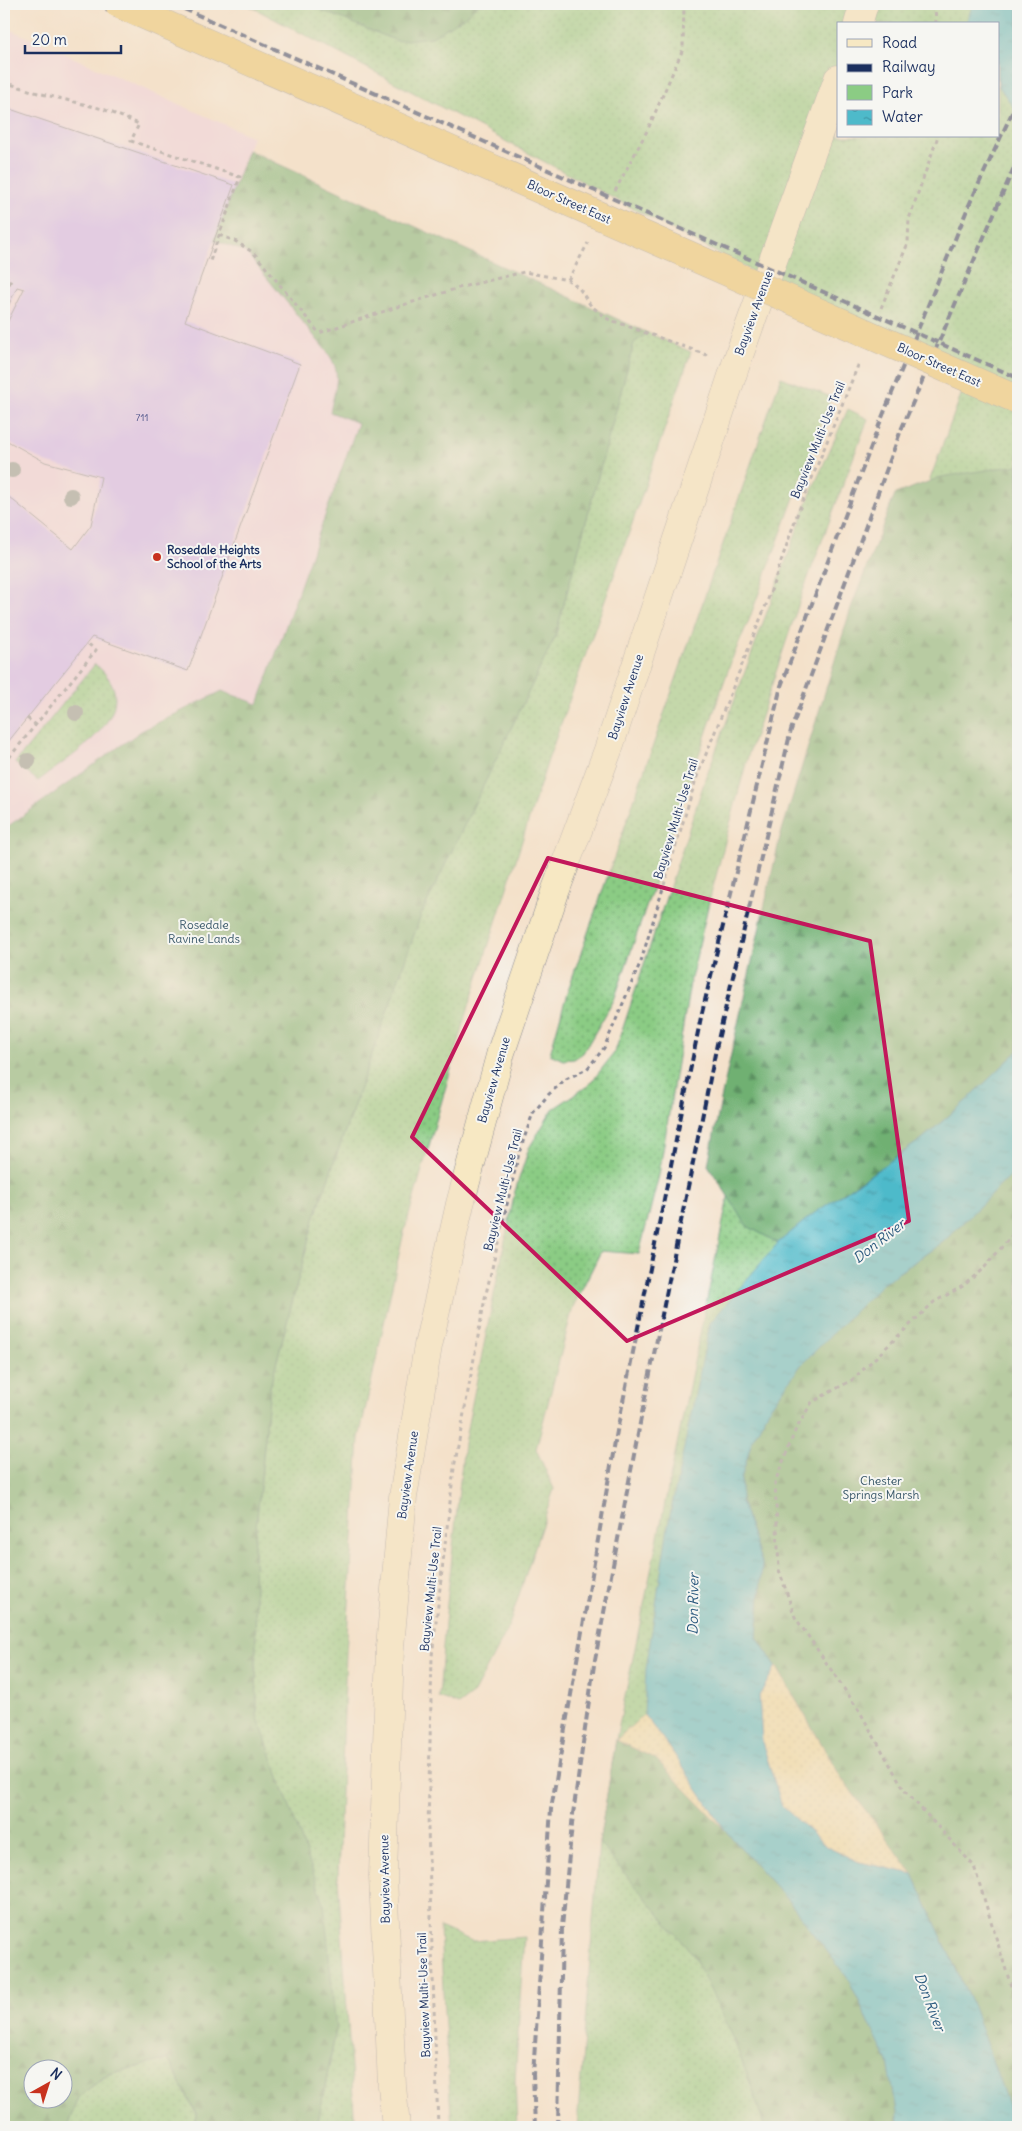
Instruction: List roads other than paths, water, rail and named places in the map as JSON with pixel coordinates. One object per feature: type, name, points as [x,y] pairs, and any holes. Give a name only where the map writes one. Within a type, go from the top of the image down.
[{"type":"main road","name":"Bloor Street East","points":[[119,4],[1018,400]]},
{"type":"main road","points":[[859,22],[864,4]]},
{"type":"main road","name":"Bayview Avenue","points":[[396,2127],[392,2086],[383,1876],[390,1647],[403,1497],[428,1346],[460,1204],[501,1052],[555,892],[608,750],[735,366],[837,82]]},
{"type":"water","points":[[973,4],[1018,4],[1018,114],[1000,88],[1000,22],[967,22]]},
{"type":"water","name":"Don River","points":[[1018,1051],[1018,1168],[943,1242],[882,1284],[801,1365],[771,1406],[752,1440],[741,1479],[741,1501],[762,1564],[757,1638],[776,1666],[759,1696],[762,1742],[782,1806],[827,1847],[859,1862],[913,1874],[973,2007],[1008,2105],[1011,2127],[900,2127],[888,2062],[849,1980],[792,1905],[725,1830],[670,1748],[644,1715],[646,1669],[669,1520],[710,1323],[778,1243],[812,1215],[922,1139],[966,1101]]},
{"type":"railway","points":[[95,4],[1018,413]]},
{"type":"railway","points":[[173,4],[1018,378]]},
{"type":"railway","points":[[535,2127],[533,2074],[551,1809],[617,1431],[701,1017],[781,686],[881,420],[969,205],[1018,100]]},
{"type":"railway","points":[[558,2127],[562,1927],[573,1814],[594,1665],[641,1418],[717,1044],[791,730],[901,430],[1018,158]]},
{"type":"place","name":"Rosedale Heights School of the Arts","points":[[157,557]]},
{"type":"park label","name":"Rosedale Ravine Lands","points":[[204,932]]},
{"type":"park label","name":"Chester Springs Marsh","points":[[881,1488]]}]
